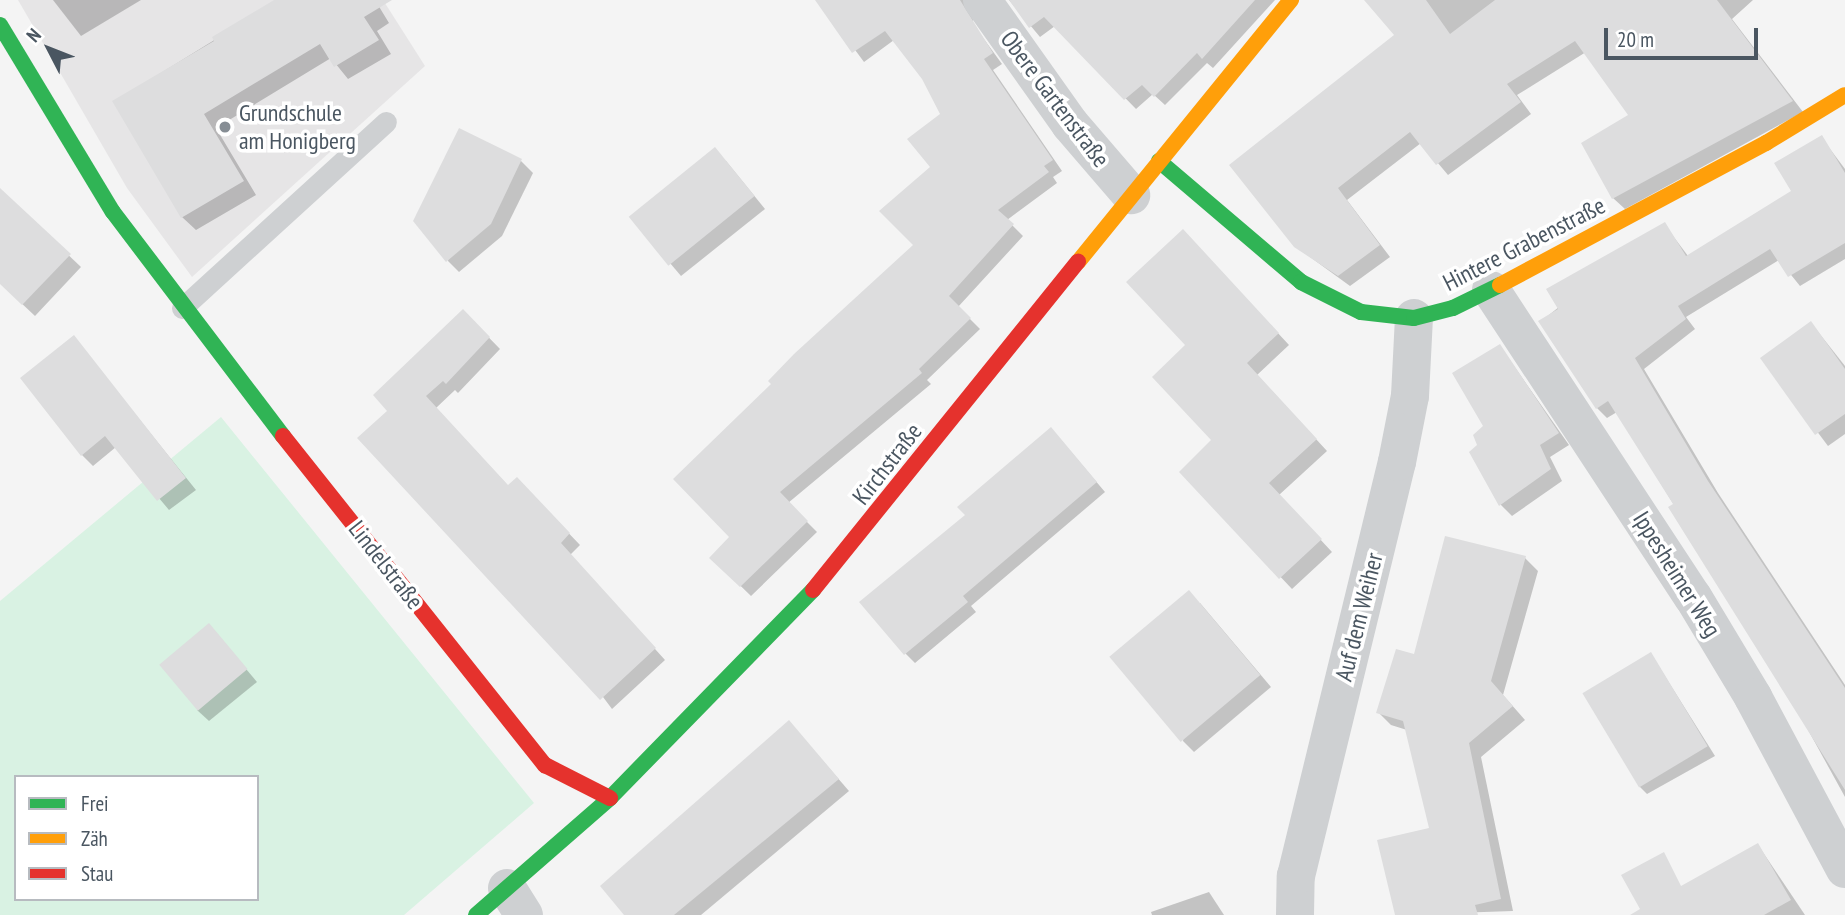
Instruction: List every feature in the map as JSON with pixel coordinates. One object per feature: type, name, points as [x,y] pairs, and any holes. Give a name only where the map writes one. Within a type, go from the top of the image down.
[{"type":"street","name":"Obere Gartenstraße","points":[[982,0],[1069,124],[1131,195]]},
{"type":"street","name":"Kirchstraße","points":[[476,915],[515,902],[610,798],[791,617],[1291,0]]},
{"type":"street","name":"Lindelstraße","points":[[0,25],[113,212],[182,308],[545,765],[610,798]]},
{"type":"street","name":"Hintere Grabenstraße","points":[[1159,161],[1301,282],[1361,312],[1414,318],[1453,308],[1491,290],[1766,143],[1845,95]]},
{"type":"street","name":"Ippesheimer Weg","points":[[1491,290],[1693,597],[1753,697],[1845,869]]},
{"type":"street","name":"Auf dem Weiher","points":[[1295,915],[1296,876],[1403,436],[1410,396],[1414,318]]},
{"type":"lane","points":[[182,308],[386,122]]},
{"type":"shaded area","name":"Grundschule am Honigberg","points":[[18,0],[383,0],[425,66],[192,277],[127,188]]},
{"type":"green space","points":[[221,417],[534,803],[404,915],[0,915],[0,601]]},
{"type":"building","points":[[274,0],[392,0],[364,17],[379,40],[334,67],[320,44],[204,114],[244,181],[181,218],[112,101],[214,41],[212,37]]},
{"type":"building","points":[[815,0],[960,0],[993,53],[984,59],[1053,160],[1044,166],[1049,172],[998,210],[1014,224],[949,296],[971,318],[919,369],[922,373],[780,492],[808,521],[740,587],[709,558],[729,537],[673,479],[771,384],[768,381],[794,354],[913,245],[879,211],[930,167],[907,139],[940,114],[922,79],[885,31],[852,53]]},
{"type":"building","points":[[1009,0],[1255,0],[1202,59],[1197,53],[1154,97],[1142,85],[1124,100],[1044,17],[1029,28]]},
{"type":"building","points":[[1364,0],[1426,0],[1450,34],[1495,0],[1717,0],[1793,101],[1612,199],[1581,143],[1628,115],[1575,41],[1507,84],[1521,102],[1436,165],[1410,132],[1338,188],[1380,245],[1338,276],[1294,247],[1229,165],[1394,35]]},
{"type":"building","points":[[459,128],[522,159],[491,224],[446,262],[413,221]]},
{"type":"building","points":[[1822,135],[1845,173],[1845,243],[1788,277],[1770,249],[1678,306],[1686,319],[1635,358],[1708,481],[1845,688],[1845,790],[1668,507],[1673,504],[1608,401],[1596,409],[1538,321],[1558,309],[1546,289],[1665,222],[1686,256],[1791,191],[1774,163]]},
{"type":"building","points":[[715,147],[755,196],[668,266],[629,217]]},
{"type":"building","points":[[0,188],[71,254],[22,305],[0,284]]},
{"type":"building","points":[[1183,229],[1279,333],[1247,363],[1317,439],[1269,483],[1322,539],[1279,579],[1179,472],[1211,440],[1152,377],[1185,345],[1126,282]]},
{"type":"building","points":[[463,309],[490,337],[446,384],[443,381],[426,396],[508,485],[517,477],[570,533],[561,543],[656,648],[600,700],[357,438],[387,411],[373,395]]},
{"type":"building","points":[[1811,321],[1845,369],[1845,414],[1815,435],[1760,358]]},
{"type":"building","points":[[74,335],[186,478],[157,501],[105,436],[81,456],[20,378]]},
{"type":"building","points":[[1500,344],[1559,433],[1540,445],[1551,469],[1499,506],[1469,452],[1477,445],[1473,435],[1483,426],[1452,373]]},
{"type":"building","points":[[1051,427],[1097,482],[963,596],[968,602],[904,655],[859,602],[965,515],[957,507]]},
{"type":"building","points":[[1445,536],[1526,556],[1491,681],[1513,706],[1469,743],[1501,899],[1475,905],[1478,915],[1395,915],[1377,840],[1429,828],[1403,721],[1376,713],[1396,649],[1414,654]]},
{"type":"building","points":[[1189,590],[1260,675],[1181,742],[1109,657]]},
{"type":"building","points":[[209,623],[248,669],[198,711],[159,665]]},
{"type":"building","points":[[1651,652],[1708,746],[1639,787],[1582,693]]},
{"type":"building","points":[[789,720],[839,779],[674,915],[624,915],[600,886]]},
{"type":"building","points":[[1758,843],[1791,900],[1764,915],[1630,915],[1640,909],[1621,875],[1664,852],[1681,886]]},
{"type":"traffic: fast","points":[[0,25],[113,212],[283,436]]},
{"type":"traffic: fast","points":[[1159,161],[1301,282],[1361,312],[1414,318],[1453,308],[1500,285]]},
{"type":"traffic: fast","points":[[476,915],[610,798],[813,590]]},
{"type":"traffic: slow","points":[[1078,262],[1291,0]]},
{"type":"traffic: slow","points":[[1500,285],[1766,143],[1845,95]]},
{"type":"traffic: jam","points":[[813,590],[1078,262]]},
{"type":"traffic: jam","points":[[283,436],[545,765],[610,798]]},
{"type":"place","name":"Grundschule am Honigberg","points":[[225,127]]}]
